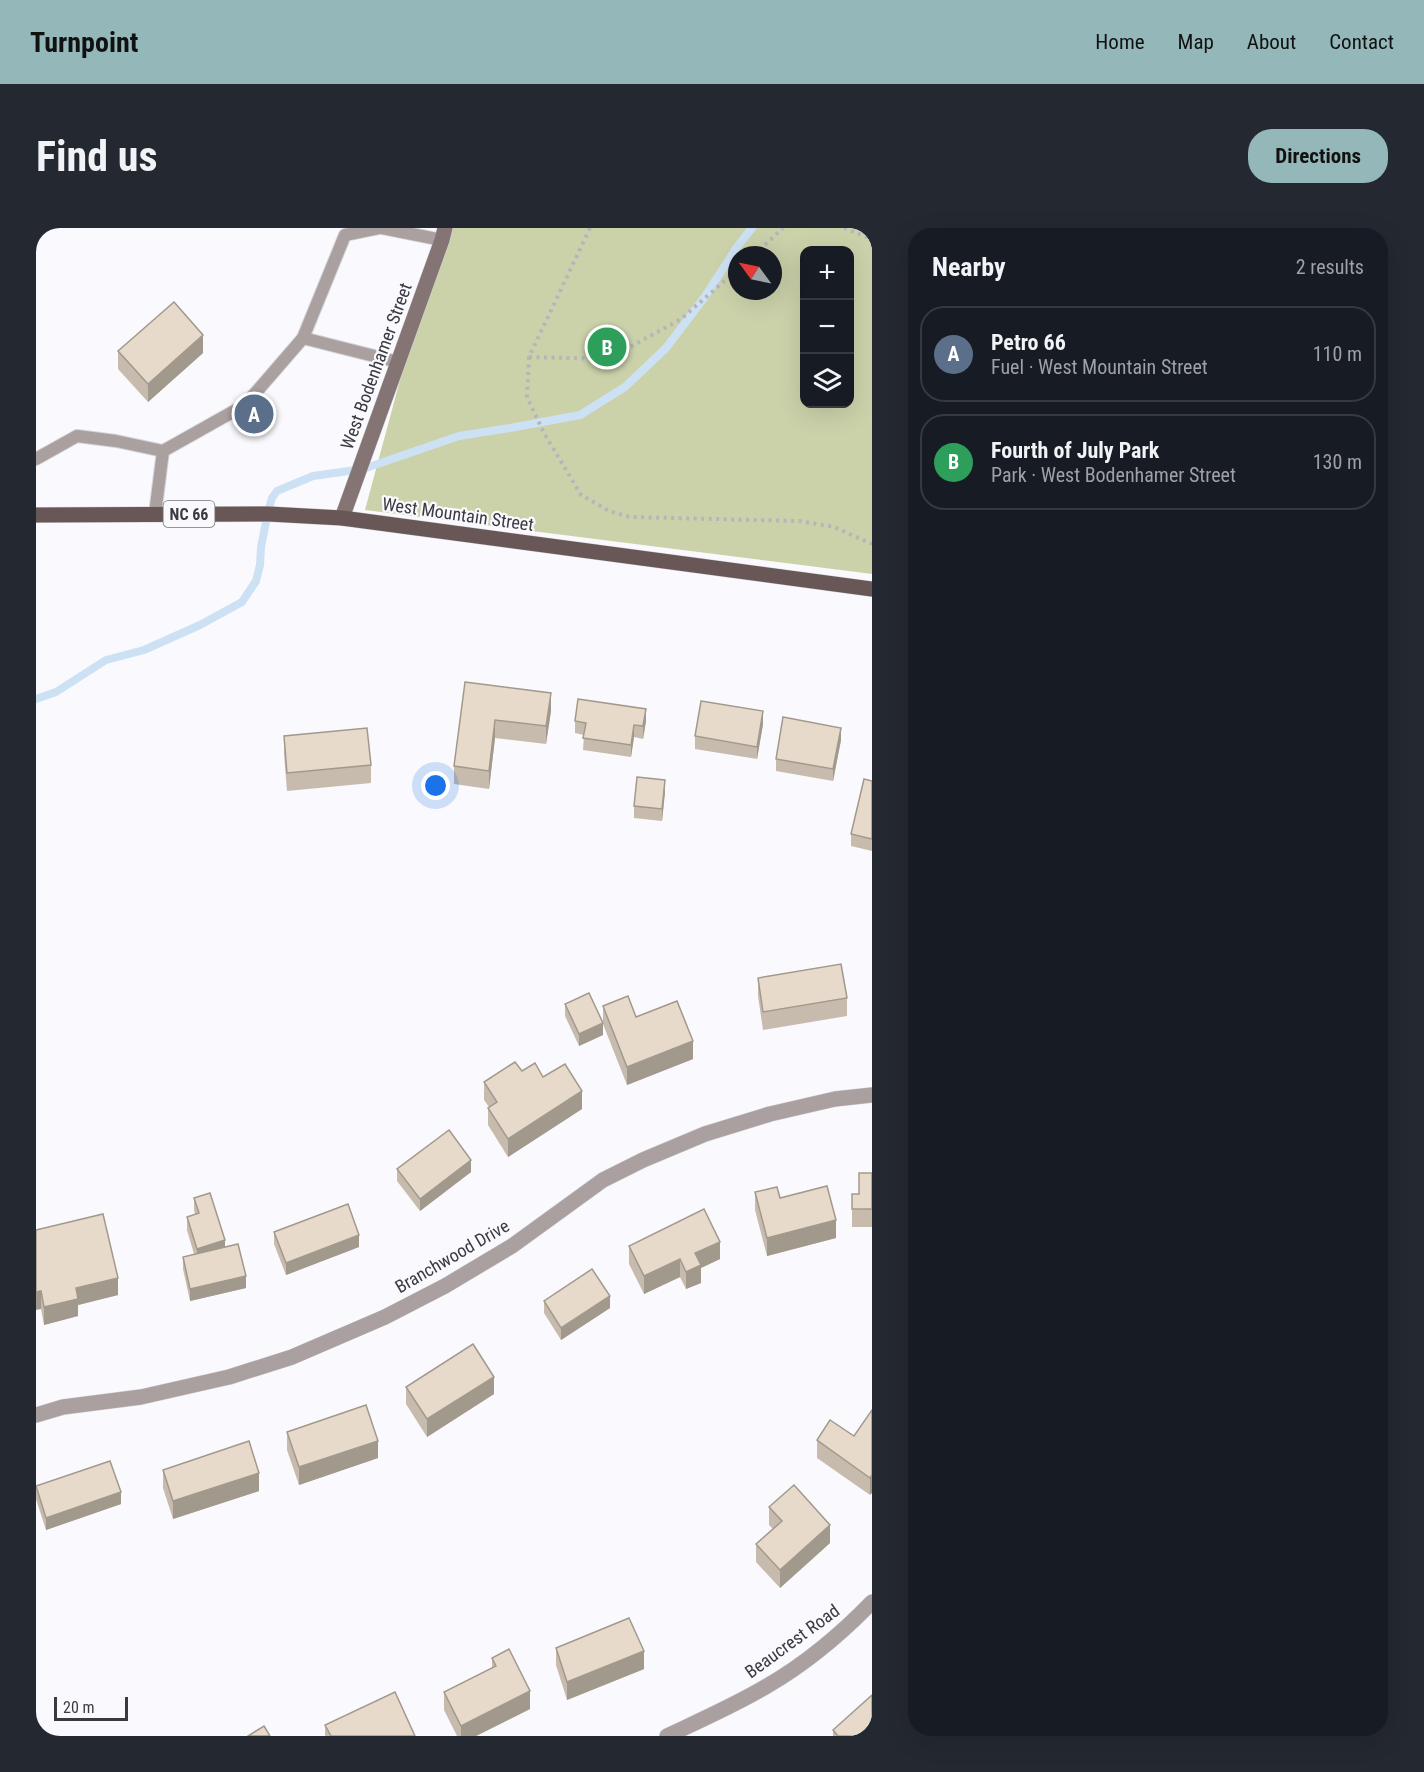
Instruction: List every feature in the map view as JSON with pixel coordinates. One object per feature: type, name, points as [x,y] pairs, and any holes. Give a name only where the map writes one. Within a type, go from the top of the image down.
[{"type":"main road","name":"West Bodenhamer Street","points":[[342,518],[443,234]]},
{"type":"main road","name":"West Mountain Street","points":[[36,515],[268,514],[342,518],[872,589]]},
{"type":"street","name":"Branchwood Drive","points":[[36,1415],[63,1407],[141,1397],[229,1377],[292,1357],[385,1317],[445,1286],[512,1246],[603,1180],[643,1160],[705,1134],[770,1114],[835,1099],[872,1095]]},
{"type":"street","name":"Beaucrest Road","points":[[667,1736],[768,1686],[814,1654],[872,1602]]},
{"type":"lane","points":[[36,459],[77,436],[163,451],[244,405],[303,338],[345,235],[381,228],[443,234]]},
{"type":"lane","points":[[303,338],[398,362]]},
{"type":"lane","points":[[155,514],[163,451]]},
{"type":"path","points":[[590,228],[529,357],[527,397],[544,433],[581,495],[609,511],[630,517],[799,521],[834,527],[872,544]]},
{"type":"path","points":[[764,246],[783,228]]},
{"type":"path","points":[[844,228],[872,239]]},
{"type":"path","points":[[529,357],[608,359],[681,319],[728,278]]},
{"type":"green space","points":[[441,228],[872,228],[872,574],[365,510]]},
{"type":"building","points":[[174,302],[203,335],[148,384],[118,351]]},
{"type":"building","points":[[465,682],[551,693],[546,726],[495,720],[489,771],[454,766]]},
{"type":"building","points":[[578,699],[646,709],[643,726],[634,725],[631,745],[583,738],[586,723],[575,721]]},
{"type":"building","points":[[701,701],[763,711],[757,747],[695,736]]},
{"type":"building","points":[[783,717],[841,728],[833,769],[776,759]]},
{"type":"building","points":[[367,728],[371,765],[287,773],[284,736]]},
{"type":"building","points":[[637,777],[665,780],[662,809],[634,806]]},
{"type":"building","points":[[864,779],[872,781],[872,839],[851,834]]},
{"type":"building","points":[[841,964],[847,998],[763,1012],[758,978]]},
{"type":"building","points":[[589,993],[603,1023],[579,1034],[565,1004]]},
{"type":"building","points":[[628,996],[636,1017],[677,1001],[693,1041],[627,1067],[603,1006]]},
{"type":"building","points":[[515,1062],[522,1071],[535,1063],[543,1077],[565,1064],[582,1091],[508,1139],[488,1108],[497,1102],[484,1082]]},
{"type":"building","points":[[449,1130],[471,1160],[420,1199],[397,1169]]},
{"type":"building","points":[[859,1173],[872,1173],[872,1209],[852,1209],[852,1194],[859,1194]]},
{"type":"building","points":[[827,1186],[836,1220],[767,1238],[755,1192],[777,1187],[780,1198]]},
{"type":"building","points":[[210,1193],[225,1240],[197,1249],[187,1217],[199,1213],[194,1198]]},
{"type":"building","points":[[348,1204],[359,1235],[286,1263],[274,1232]]},
{"type":"building","points":[[704,1209],[720,1242],[695,1253],[701,1265],[686,1272],[680,1259],[644,1276],[629,1246]]},
{"type":"building","points":[[103,1214],[118,1278],[76,1288],[78,1299],[44,1307],[41,1291],[36,1292],[36,1230]]},
{"type":"building","points":[[238,1244],[246,1276],[190,1289],[183,1257]]},
{"type":"building","points":[[592,1269],[610,1296],[561,1328],[544,1301]]},
{"type":"building","points":[[473,1344],[494,1377],[427,1419],[406,1387]]},
{"type":"building","points":[[366,1405],[378,1441],[299,1467],[287,1432]]},
{"type":"building","points":[[872,1410],[872,1475],[870,1478],[817,1440],[830,1420],[854,1436]]},
{"type":"building","points":[[249,1441],[259,1473],[173,1501],[163,1470]]},
{"type":"building","points":[[110,1461],[121,1492],[46,1518],[36,1486]]},
{"type":"building","points":[[794,1485],[830,1525],[780,1570],[756,1544],[782,1521],[769,1507]]},
{"type":"building","points":[[629,1618],[644,1651],[567,1682],[556,1648]]},
{"type":"building","points":[[509,1649],[530,1691],[461,1726],[444,1692],[496,1666],[492,1658]]},
{"type":"building","points":[[395,1692],[415,1736],[331,1736],[325,1725]]},
{"type":"building","points":[[872,1695],[872,1736],[838,1736],[833,1730]]},
{"type":"building","points":[[264,1726],[270,1736],[248,1736]]},
{"type":"waterway","points":[[36,699],[56,692],[106,660],[144,650],[200,625],[242,602],[256,581],[268,512],[272,498],[277,491],[313,476],[363,469],[459,436],[580,415],[625,387],[666,348],[752,228]]},
{"type":"place","name":"Fourth of July Park","points":[[607,347]]},
{"type":"place","name":"Petro 66","points":[[254,414]]}]
